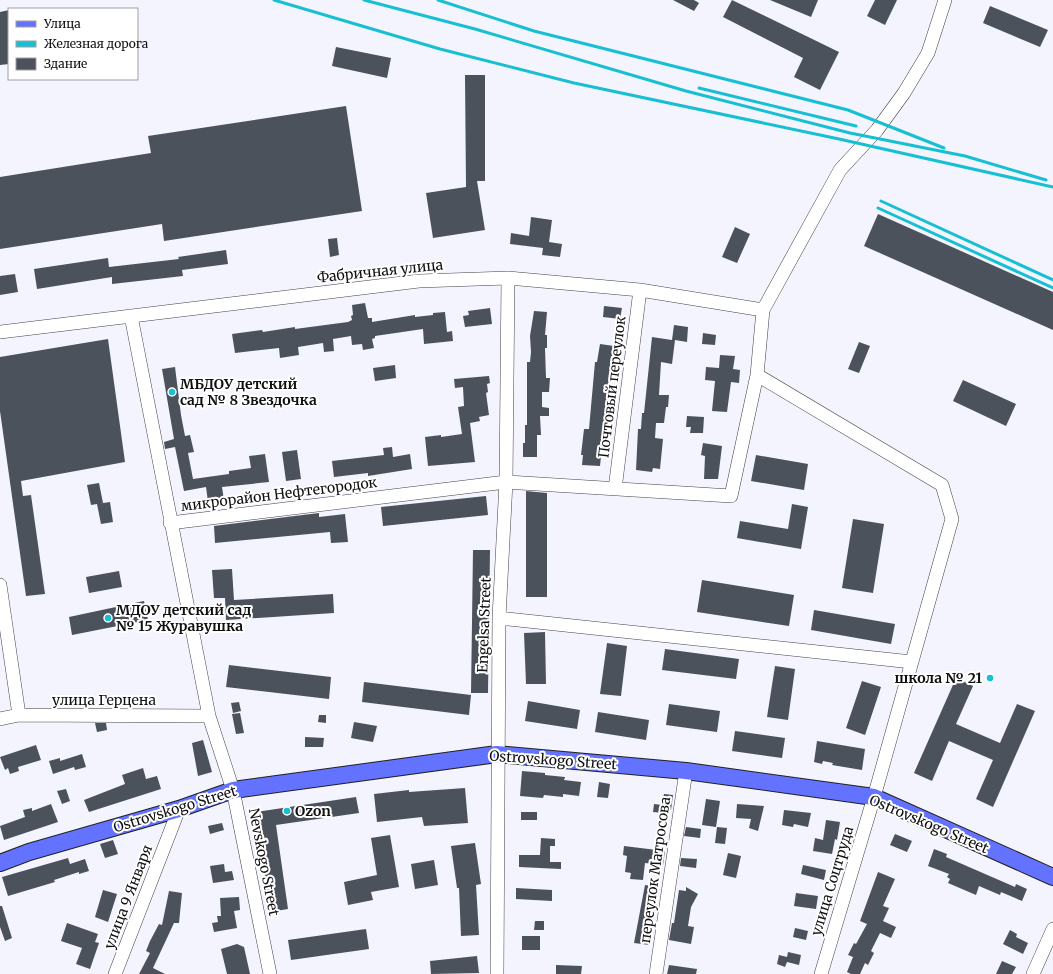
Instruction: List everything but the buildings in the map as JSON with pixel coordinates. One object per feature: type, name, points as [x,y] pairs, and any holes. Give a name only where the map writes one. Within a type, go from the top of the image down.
[{"type":"main road","name":"Ostrovskogo Street","points":[[0,863],[29,852],[179,809],[233,790],[497,754],[686,771],[874,798],[1053,877]]},
{"type":"street","points":[[757,375],[763,310],[840,170],[877,130],[904,93],[928,53],[946,0]]},
{"type":"street","name":"Фабричная улица","points":[[0,332],[419,281],[508,278],[640,290],[763,310]]},
{"type":"street","name":"Engelsa Street","points":[[496,974],[499,618],[506,482],[508,278]]},
{"type":"street","name":"Почтовый переулок","points":[[615,488],[640,290]]},
{"type":"street","name":"микрорайон Нефтегородок","points":[[131,316],[170,523],[506,482],[731,496],[757,375]]},
{"type":"street","name":"улица Соцтруда","points":[[757,375],[942,485],[952,519],[874,798],[821,974]]},
{"type":"street","name":"Nevskogo Street","points":[[170,523],[209,716],[233,790],[270,974]]},
{"type":"street","points":[[0,585],[19,715]]},
{"type":"street","points":[[499,618],[912,662]]},
{"type":"street","name":"улица Герцена","points":[[0,719],[19,715],[209,716]]},
{"type":"street","name":"переулок Матросова","points":[[656,974],[686,771]]},
{"type":"street","name":"улица 9 Января","points":[[115,974],[179,809]]},
{"type":"street","points":[[1033,974],[1053,929]]},
{"type":"railway","points":[[274,0],[440,49],[574,83],[839,139],[1053,187]]},
{"type":"railway","points":[[364,0],[475,29],[686,91],[850,133],[965,156],[1046,180]]},
{"type":"railway","points":[[438,0],[534,31],[848,110],[944,148]]},
{"type":"railway","points":[[699,88],[856,126]]},
{"type":"railway","points":[[881,201],[1053,280]]},
{"type":"railway","points":[[878,208],[1053,288]]},
{"type":"place","name":"МБДОУ детский сад № 8 Звездочка","points":[[172,392]]},
{"type":"place","name":"МДОУ детский сад № 15 Журавушка","points":[[108,618]]},
{"type":"place","name":"школа № 21","points":[[990,678]]},
{"type":"place","name":"Ozon","points":[[287,811]]}]
